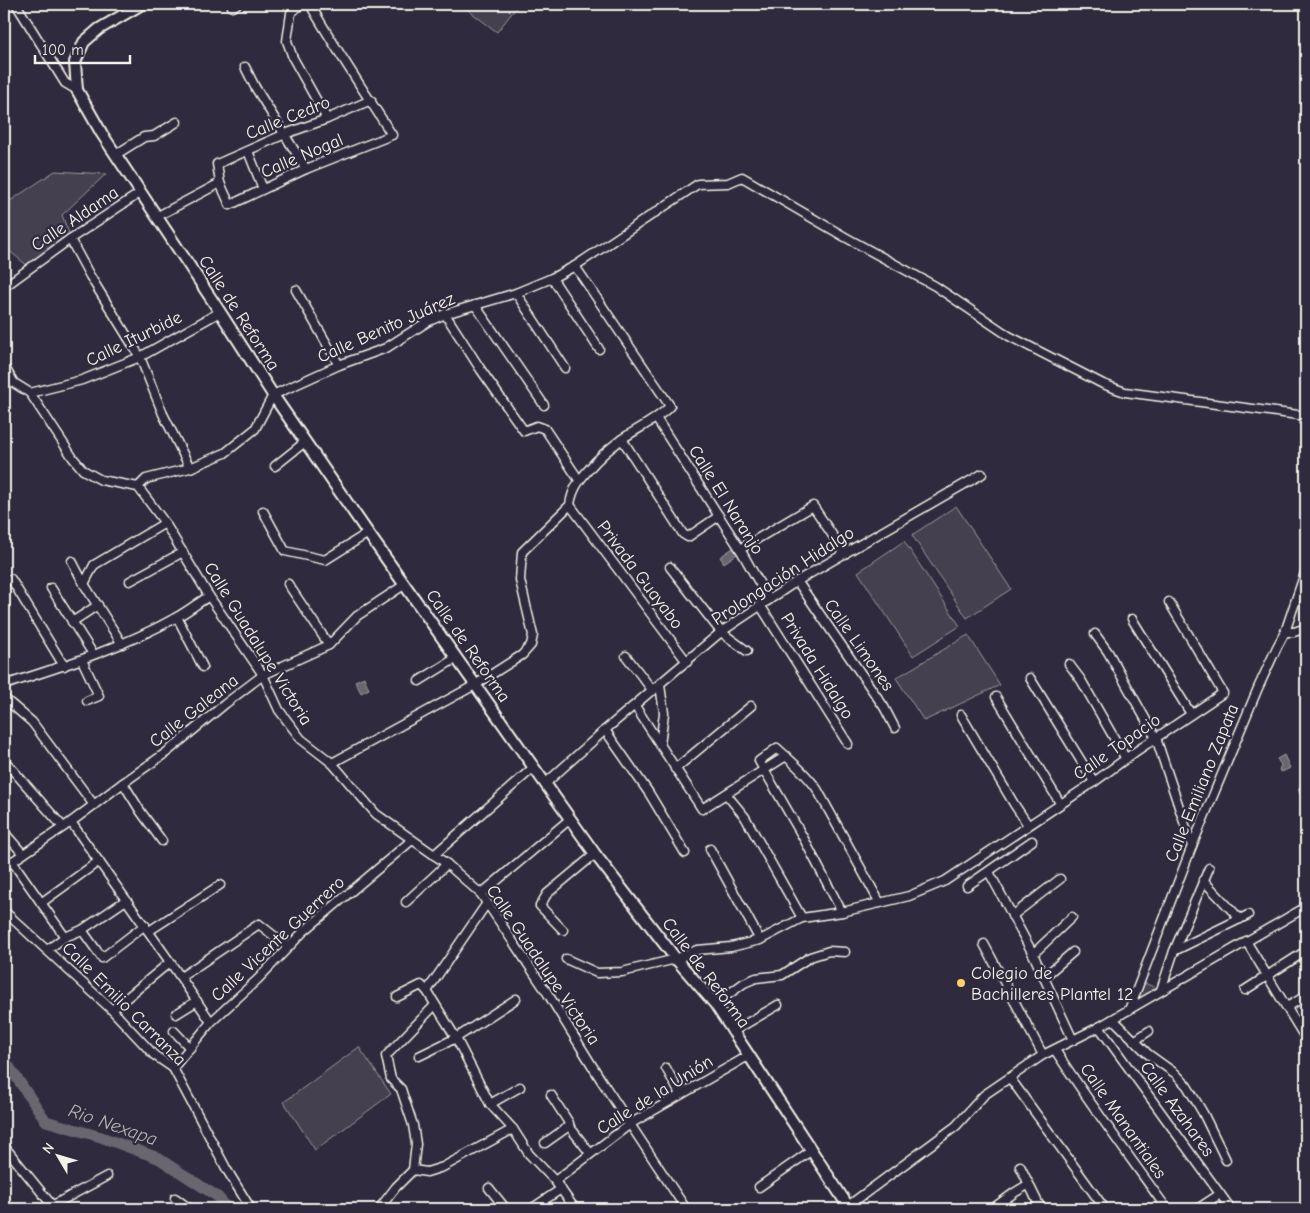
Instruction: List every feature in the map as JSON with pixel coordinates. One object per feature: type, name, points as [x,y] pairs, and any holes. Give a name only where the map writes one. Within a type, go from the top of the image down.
[{"type":"main road","points":[[77,90],[75,62],[84,42],[99,29],[140,4]]},
{"type":"main road","name":"Calle de Reforma","points":[[77,90],[115,155],[305,442],[595,854],[676,959],[714,1004],[849,1208]]},
{"type":"street","points":[[16,4],[65,82],[77,90]]},
{"type":"street","points":[[301,4],[291,13],[288,42],[292,58],[328,119]]},
{"type":"street","points":[[308,4],[371,100]]},
{"type":"street","points":[[245,67],[255,87],[286,134],[306,169]]},
{"type":"street","name":"Calle Cedro","points":[[220,183],[218,164],[371,100]]},
{"type":"street","name":"Calle Nogal","points":[[220,183],[230,205],[306,169],[392,136],[371,100]]},
{"type":"street","points":[[115,155],[144,137],[154,136],[177,122]]},
{"type":"street","points":[[248,151],[263,189]]},
{"type":"street","name":"Calle Benito Juárez","points":[[273,395],[340,365],[386,348],[427,322],[445,314],[516,293],[552,278],[575,266],[698,184],[728,183],[742,177],[845,237],[935,286],[1009,336],[1103,384],[1126,392],[1306,415]]},
{"type":"street","points":[[156,216],[220,183]]},
{"type":"street","name":"Calle Aldama","points":[[4,287],[70,239],[140,193]]},
{"type":"street","points":[[70,239],[90,276],[140,357],[163,414],[190,468]]},
{"type":"street","points":[[332,764],[475,685],[522,655],[531,645],[533,635],[520,580],[522,552],[570,505],[578,480],[599,456],[666,411],[670,406],[575,266]]},
{"type":"street","points":[[552,278],[599,349]]},
{"type":"street","points":[[296,290],[340,365]]},
{"type":"street","points":[[516,293],[564,368]]},
{"type":"street","points":[[475,305],[544,405]]},
{"type":"street","name":"Calle Iturbide","points":[[30,393],[82,380],[140,357],[220,312]]},
{"type":"street","points":[[445,314],[481,370],[524,431],[536,426],[545,430],[578,480]]},
{"type":"street","points":[[5,370],[14,382],[30,393],[83,470],[100,480],[138,488],[146,479],[190,468],[225,453],[255,429],[273,395]]},
{"type":"street","name":"Calle El Naranjo","points":[[656,418],[740,549],[769,600]]},
{"type":"street","points":[[622,440],[683,534],[688,537],[719,516]]},
{"type":"street","points":[[275,466],[305,442]]},
{"type":"street","name":"Prolongación Hidalgo","points":[[546,783],[605,730],[721,632],[797,581],[982,474]]},
{"type":"street","name":"Calle Guadalupe Victoria","points":[[138,488],[165,523],[209,596],[263,676],[279,710],[301,739],[332,764],[376,814],[447,864],[481,894],[548,994],[686,1209]]},
{"type":"street","name":"Privada Guayabo","points":[[570,505],[686,662]]},
{"type":"street","points":[[740,549],[813,506],[845,554]]},
{"type":"street","points":[[264,511],[285,551],[326,560],[368,533]]},
{"type":"street","points":[[84,584],[94,565],[165,523]]},
{"type":"street","points":[[130,581],[183,552]]},
{"type":"street","points":[[72,561],[84,584],[122,644]]},
{"type":"street","points":[[670,567],[721,632],[747,651]]},
{"type":"street","name":"Calle Emiliano Zapata","points":[[1129,1010],[1192,846],[1258,688],[1285,632],[1306,570]]},
{"type":"street","points":[[11,579],[64,666]]},
{"type":"street","name":"Calle Limones","points":[[797,581],[884,707],[895,728]]},
{"type":"street","points":[[288,584],[329,645]]},
{"type":"street","name":"Calle Galeana","points":[[4,867],[71,822],[168,752],[225,704],[263,676],[329,645],[358,616],[404,585]]},
{"type":"street","points":[[51,588],[93,654]]},
{"type":"street","points":[[4,685],[82,660],[122,644],[177,617],[209,596]]},
{"type":"street","name":"Calle Topacio","points":[[566,959],[597,973],[622,972],[676,959],[697,950],[731,947],[760,940],[802,918],[842,912],[909,896],[945,881],[1094,782],[1223,692],[1169,602]]},
{"type":"street","name":"Privada Hidalgo","points":[[760,605],[848,744]]},
{"type":"street","points":[[72,622],[98,606]]},
{"type":"street","points":[[177,617],[203,667]]},
{"type":"street","points":[[1132,619],[1191,714]]},
{"type":"street","points":[[1285,632],[1294,632],[1306,628]]},
{"type":"street","points":[[1095,634],[1108,652],[1156,738],[1192,846]]},
{"type":"street","points":[[626,656],[653,691]]},
{"type":"street","points":[[419,681],[456,658]]},
{"type":"street","points":[[82,660],[99,696],[87,701]]},
{"type":"street","points":[[1069,664],[1081,680],[1126,759]]},
{"type":"street","points":[[1030,678],[1094,782]]},
{"type":"street","points":[[660,685],[664,713],[660,745]]},
{"type":"street","points":[[996,697],[1060,804]]},
{"type":"street","points":[[4,698],[32,722],[94,804]]},
{"type":"street","points":[[635,706],[702,809],[786,756]]},
{"type":"street","points":[[675,769],[751,706]]},
{"type":"street","points":[[961,715],[1028,825]]},
{"type":"street","points":[[605,730],[650,792],[685,853]]},
{"type":"street","points":[[842,912],[804,839],[762,770],[759,762],[777,748],[807,774],[818,789],[880,903]]},
{"type":"street","points":[[4,760],[63,827]]},
{"type":"street","points":[[434,855],[534,767]]},
{"type":"street","points":[[123,783],[140,812],[162,841]]},
{"type":"street","points":[[726,794],[745,817],[802,918]]},
{"type":"street","points":[[481,894],[570,819]]},
{"type":"street","points":[[71,822],[212,1022]]},
{"type":"street","points":[[4,832],[23,854]]},
{"type":"street","name":"Calle Vicente Guerrero","points":[[173,1068],[212,1022],[303,932],[412,840]]},
{"type":"street","points":[[967,886],[1032,841]]},
{"type":"street","points":[[710,849],[760,940]]},
{"type":"street","points":[[563,930],[540,906],[542,900],[595,854]]},
{"type":"street","points":[[12,861],[65,937]]},
{"type":"street","points":[[41,903],[99,861]]},
{"type":"street","points":[[406,902],[447,864]]},
{"type":"street","points":[[1161,990],[1174,951],[1208,868]]},
{"type":"street","points":[[989,872],[1032,954],[1073,1040]]},
{"type":"street","points":[[1012,916],[1060,880]]},
{"type":"street","points":[[1174,951],[1244,917],[1203,880]]},
{"type":"street","points":[[82,930],[102,958],[147,928],[220,885]]},
{"type":"street","points":[[47,950],[65,937],[82,930],[126,900]]},
{"type":"street","points":[[427,992],[487,903]]},
{"type":"street","points":[[849,1208],[956,1126],[984,1095],[1044,1055],[1099,1028],[1161,990],[1306,907]]},
{"type":"street","name":"Calle Emilio Carranza","points":[[4,911],[112,1010],[154,1055],[173,1068],[227,1170],[251,1209]]},
{"type":"street","points":[[1032,954],[1072,917]]},
{"type":"street","points":[[181,978],[259,924],[288,947]]},
{"type":"street","points":[[1246,941],[1304,1036]]},
{"type":"street","points":[[984,944],[1044,1055]]},
{"type":"street","points":[[1244,990],[1306,951]]},
{"type":"street","points":[[714,1004],[744,982],[756,978],[782,975],[810,957],[829,952],[845,952]]},
{"type":"street","points":[[1044,978],[1073,952]]},
{"type":"street","points":[[112,1010],[170,962]]},
{"type":"street","points":[[397,997],[420,985],[427,992],[456,1038],[490,1104],[513,1129],[529,1154],[555,1181],[575,1209]]},
{"type":"street","points":[[1287,1007],[1306,996]]},
{"type":"street","points":[[419,1056],[456,1038],[516,999]]},
{"type":"street","points":[[176,1014],[197,1001]]},
{"type":"street","points":[[379,1209],[396,1187],[413,1170],[416,1144],[413,1125],[401,1088],[391,1079],[386,1056],[435,1005]]},
{"type":"street","points":[[732,1032],[778,1005]]},
{"type":"street","points":[[1113,1019],[1148,1054],[1176,1074],[1187,1086],[1203,1113],[1226,1160]]},
{"type":"street","name":"Calle Azahares","points":[[1099,1028],[1231,1209]]},
{"type":"street","points":[[174,1031],[190,1048]]},
{"type":"street","points":[[1134,1041],[1149,1031]]},
{"type":"street","name":"Calle Manantiales","points":[[1055,1050],[1088,1101],[1167,1209]]},
{"type":"street","name":"Calle de la Unión","points":[[555,1181],[630,1124],[748,1056]]},
{"type":"street","points":[[666,1068],[680,1094]]},
{"type":"street","points":[[1010,1078],[1105,1209]]},
{"type":"street","points":[[490,1104],[520,1087]]},
{"type":"street","points":[[551,1095],[569,1123],[569,1126],[590,1153]]},
{"type":"street","points":[[545,1143],[569,1126]]},
{"type":"street","points":[[413,1170],[427,1172],[443,1167],[513,1129]]},
{"type":"street","points":[[4,1146],[51,1208],[107,1176]]},
{"type":"street","points":[[759,1187],[812,1150]]},
{"type":"street","points":[[1020,1166],[1041,1209]]},
{"type":"street","points":[[992,1209],[1029,1184]]},
{"type":"street","points":[[489,1188],[506,1209]]},
{"type":"street","points":[[531,1209],[561,1189]]},
{"type":"street","points":[[1197,1209],[1220,1194]]},
{"type":"street","points":[[174,1198],[190,1209]]},
{"type":"shaded area","points":[[460,4],[519,4],[497,32]]},
{"type":"shaded area","points":[[55,171],[106,174],[62,215],[70,236],[29,267],[7,249],[4,249],[4,205]]},
{"type":"shaded area","points":[[956,506],[1011,589],[967,618],[912,535]]},
{"type":"shaded area","points":[[904,541],[960,626],[913,656],[858,572]]},
{"type":"shaded area","points":[[733,548],[737,554],[724,563],[720,557]]},
{"type":"shaded area","points":[[968,635],[1000,685],[924,721],[896,678]]},
{"type":"shaded area","points":[[364,677],[369,689],[361,693],[355,681]]},
{"type":"shaded area","points":[[1284,755],[1290,768],[1282,772],[1279,770],[1281,765],[1277,759]]},
{"type":"shaded area","points":[[1144,983],[1159,989],[1137,1002]]},
{"type":"shaded area","points":[[359,1047],[391,1094],[315,1150],[284,1102]]},
{"type":"waterway","name":"Rio Nexapa","points":[[4,1059],[46,1121],[101,1137],[158,1158],[218,1197],[228,1209]]},
{"type":"place","name":"Colegio de Bachilleres Plantel 12","points":[[961,983]]}]
